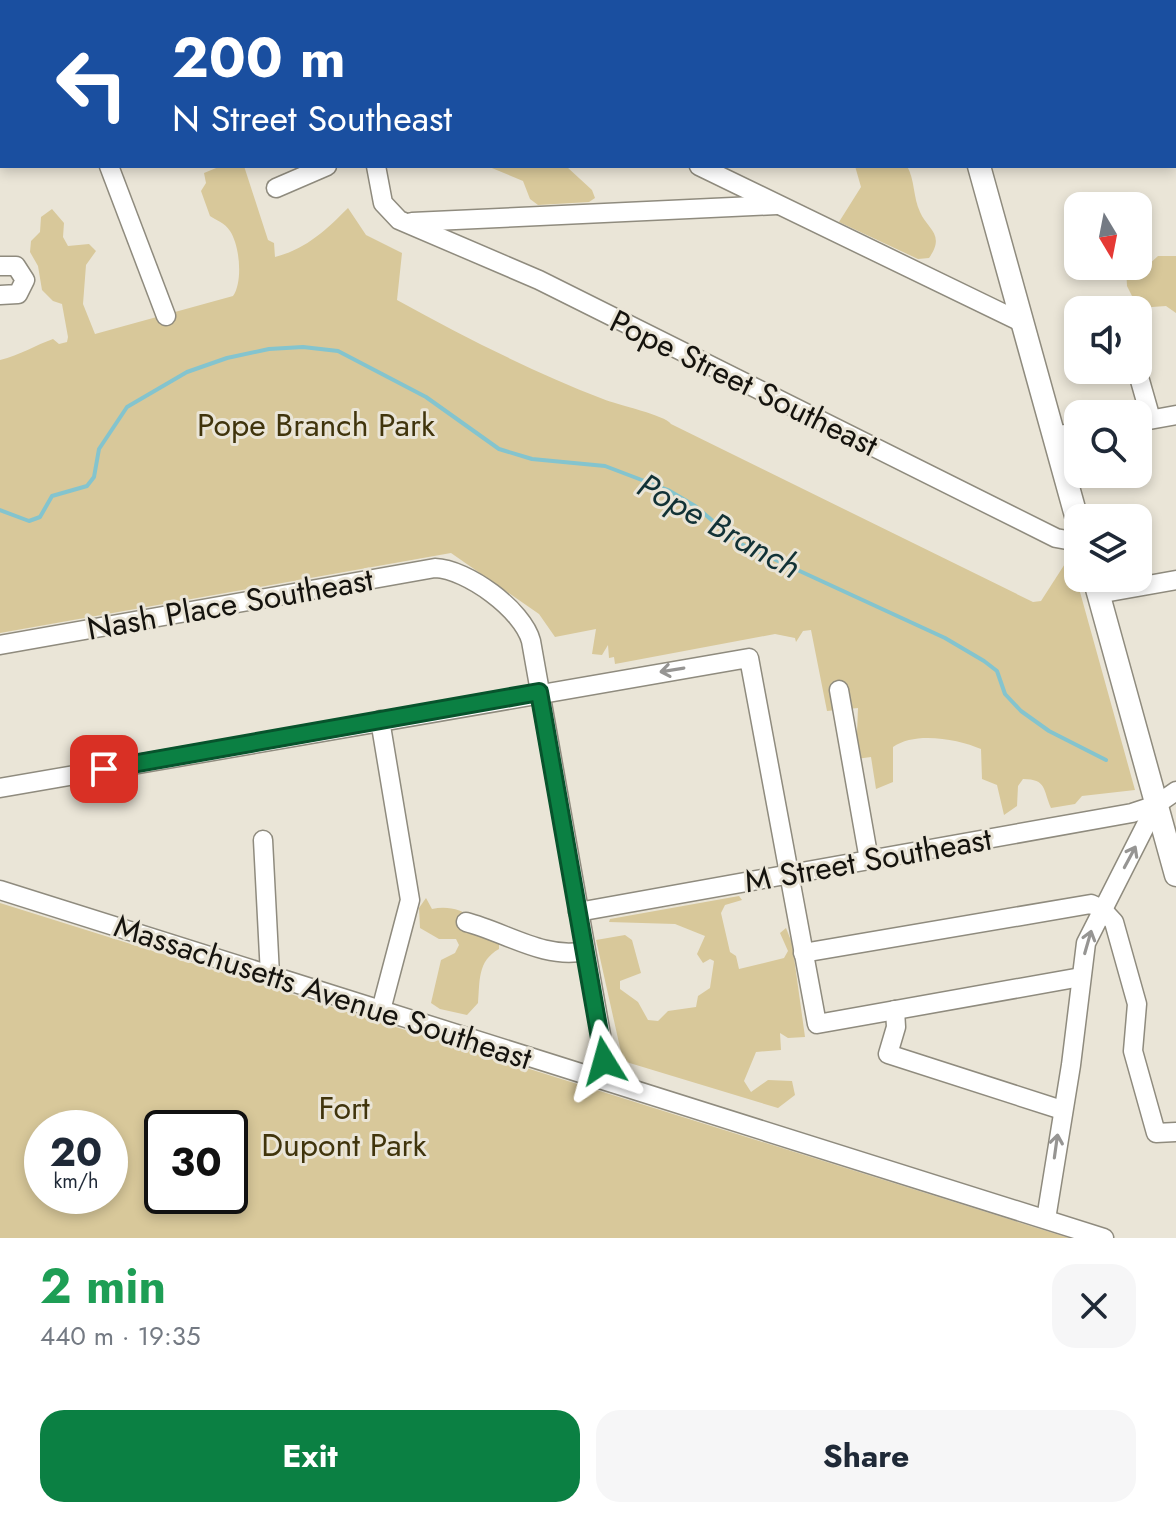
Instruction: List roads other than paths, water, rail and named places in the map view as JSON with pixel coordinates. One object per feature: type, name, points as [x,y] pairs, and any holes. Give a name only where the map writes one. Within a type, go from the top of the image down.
[{"type":"main road","points":[[980,168],[1073,504]]},
{"type":"main road","points":[[1098,592],[1175,871]]},
{"type":"street","points":[[110,168],[166,316]]},
{"type":"street","points":[[276,188],[322,168]]},
{"type":"street","points":[[376,168],[383,203],[391,215],[407,223],[777,205]]},
{"type":"street","points":[[703,168],[1023,323]]},
{"type":"street","points":[[470,249],[488,219]]},
{"type":"street","name":"Pope Street Southeast","points":[[407,223],[470,249],[1064,539]]},
{"type":"street","points":[[0,266],[18,267],[25,283],[15,295],[0,295]]},
{"type":"street","points":[[1152,420],[1176,415]]},
{"type":"street","points":[[1054,436],[1064,434]]},
{"type":"street","name":"Nash Place Southeast","points":[[0,645],[429,569],[460,574],[509,606],[523,619],[530,635],[539,692]]},
{"type":"street","points":[[1152,582],[1176,580]]},
{"type":"street","points":[[0,788],[539,692],[749,658],[817,1024],[1081,977]]},
{"type":"street","points":[[839,690],[869,860]]},
{"type":"street","points":[[539,692],[604,1052],[600,1079]]},
{"type":"street","points":[[380,720],[410,900],[381,1010]]},
{"type":"street","points":[[1046,1219],[1087,938],[1156,805],[1176,791]]},
{"type":"street","name":"M Street Southeast","points":[[578,912],[1132,813],[1156,805]]},
{"type":"street","points":[[263,840],[270,975]]},
{"type":"street","name":"Massachusetts Avenue Southeast","points":[[0,890],[1104,1238]]},
{"type":"street","points":[[803,953],[1091,904],[1102,909],[1114,922],[1137,1004],[1133,1051],[1156,1133],[1176,1132]]},
{"type":"street","points":[[466,922],[549,951],[572,954],[585,951]]},
{"type":"street","points":[[895,1010],[896,1027],[888,1054],[1062,1110]]},
{"type":"waterway","name":"Pope Branch","points":[[0,510],[29,521],[40,517],[52,496],[87,486],[94,477],[99,449],[127,407],[187,372],[227,358],[269,349],[303,347],[338,351],[426,397],[499,449],[532,459],[605,466],[668,490],[695,506],[739,543],[945,638],[984,661],[997,671],[1005,694],[1021,711],[1049,731],[1106,760]]},
{"type":"park label","name":"Pope Branch Park","points":[[316,425]]},
{"type":"park label","name":"Fort Dupont Park","points":[[344,1126]]}]
